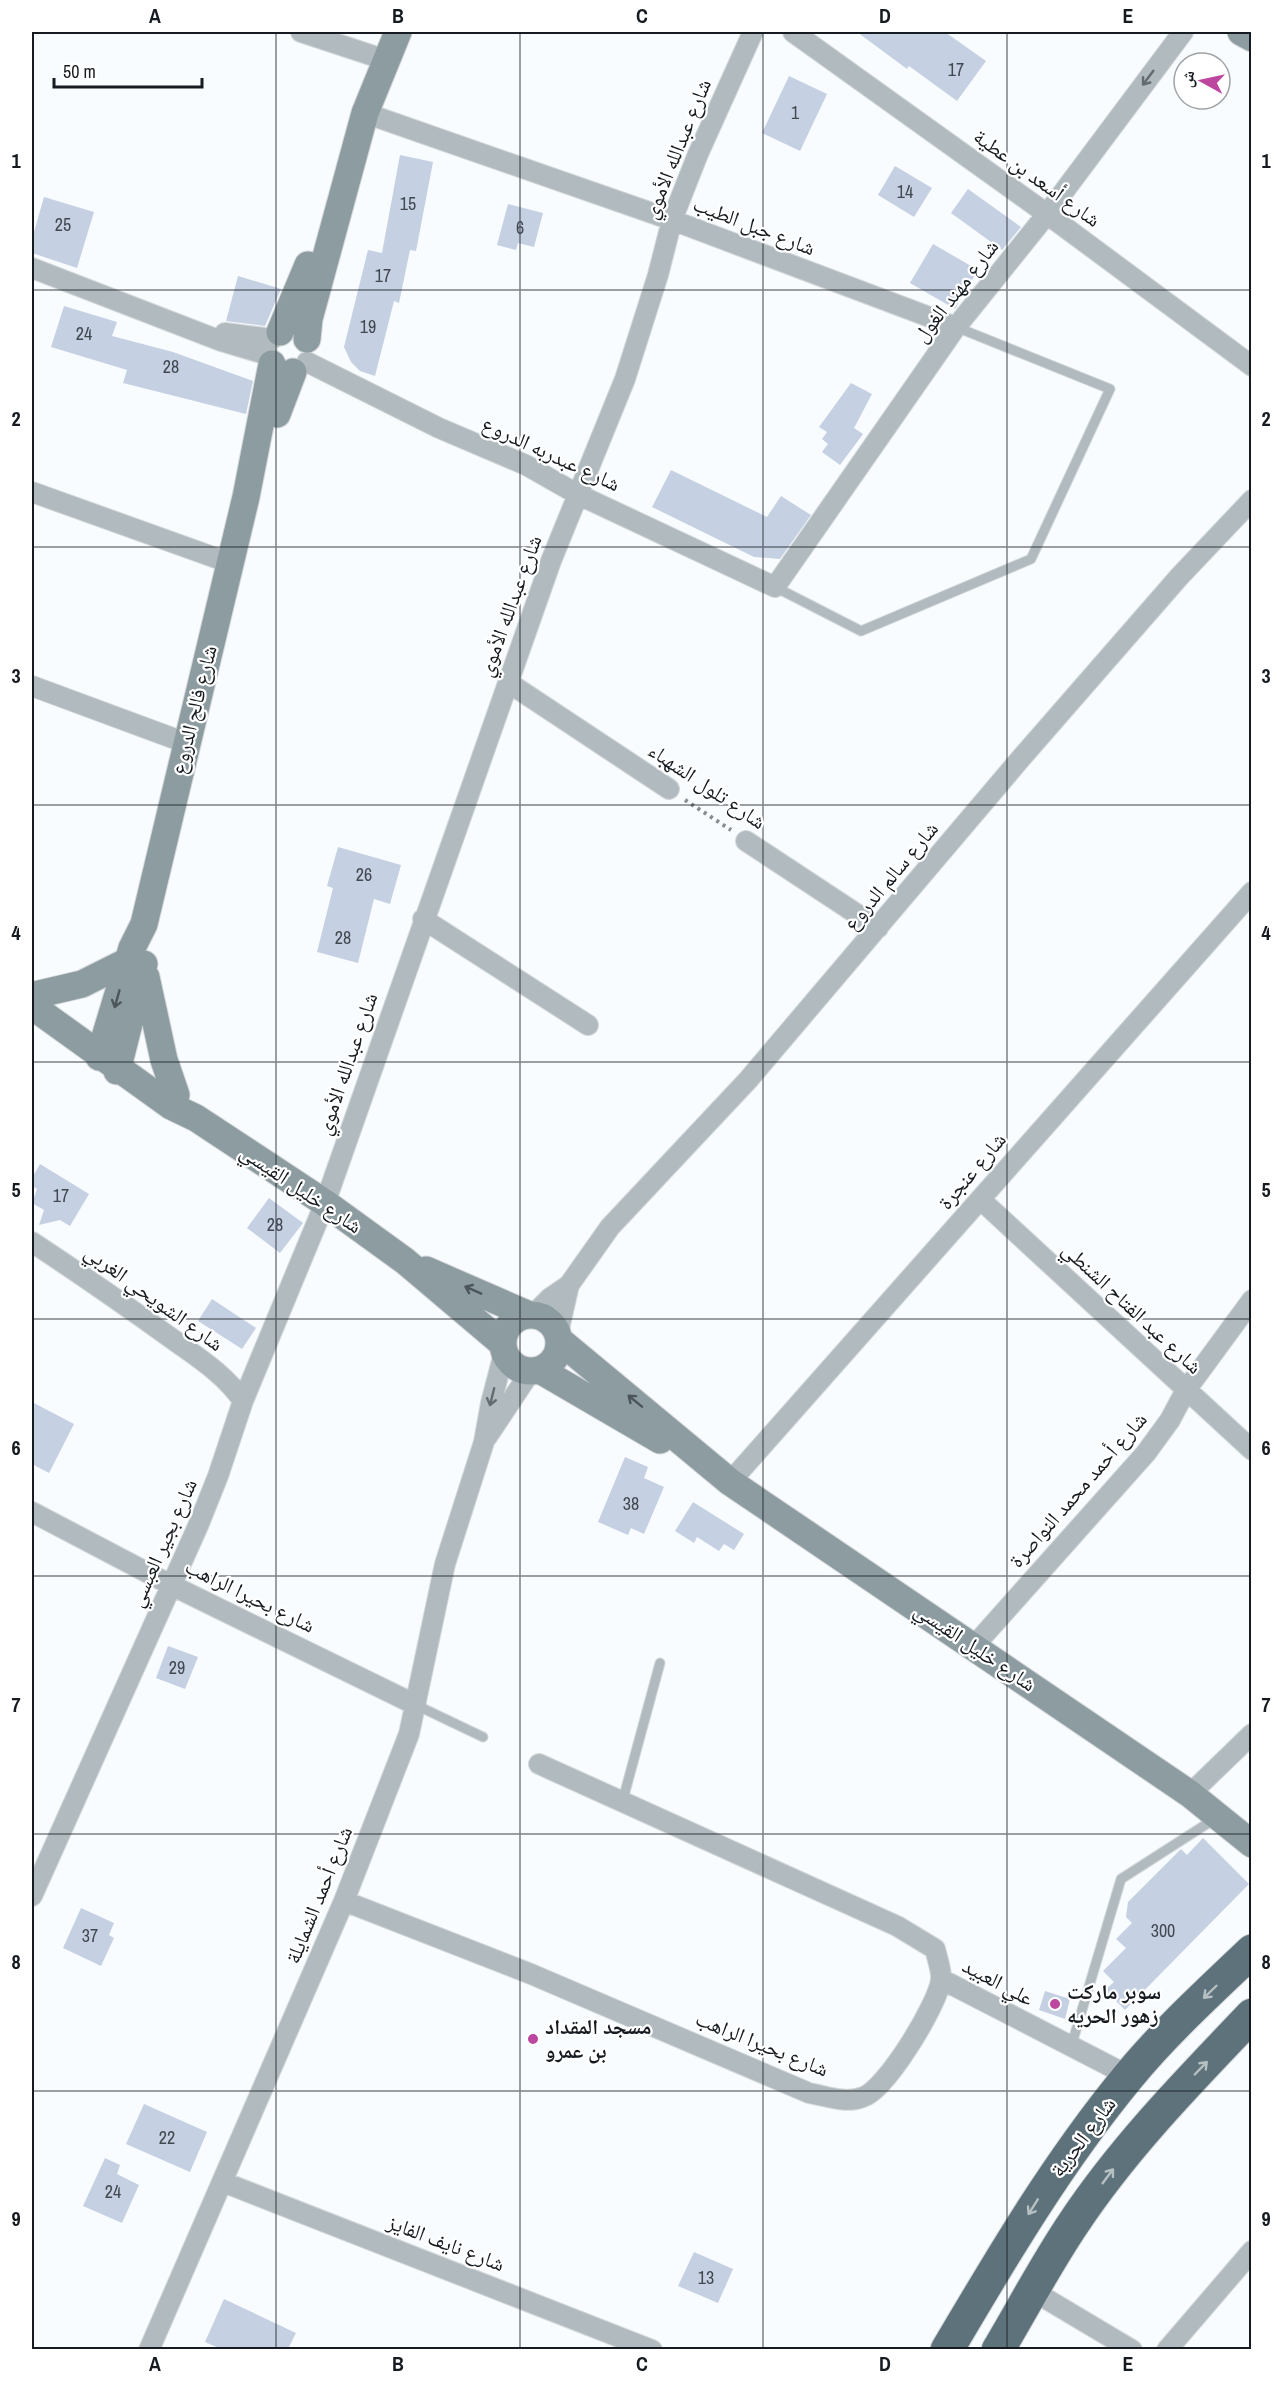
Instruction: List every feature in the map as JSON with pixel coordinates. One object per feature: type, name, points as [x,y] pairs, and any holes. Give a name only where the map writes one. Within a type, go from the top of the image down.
[{"type":"highway","name":"شارع الحرية","points":[[947,2349],[1036,2201],[1129,2076],[1178,2022],[1251,1951]]},
{"type":"highway","name":"شارع الحرية","points":[[998,2349],[1073,2224],[1117,2165],[1161,2110],[1251,2015]]},
{"type":"street","points":[[301,32],[386,60]]},
{"type":"street","name":"شارع فالح الدروع","points":[[111,1056],[136,964],[186,743],[246,497],[286,352],[345,184],[365,113],[398,32]]},
{"type":"street","name":"شارع عبدالله الأموي","points":[[324,1203],[423,919],[577,494],[625,379],[658,275],[672,220],[698,154],[753,32]]},
{"type":"street","name":"شارع أسعد بن عطية","points":[[793,32],[1047,214],[1251,366]]},
{"type":"street","name":"شارع مهند الغول","points":[[775,587],[956,327],[1047,214],[1183,32]]},
{"type":"street","points":[[1241,32],[1251,38]]},
{"type":"street","name":"شارع جبل الطيب","points":[[365,113],[672,220],[956,327]]},
{"type":"street","name":"شارع عبدربه الدروع","points":[[32,268],[184,326],[286,352],[439,429],[526,465],[577,494],[775,587]]},
{"type":"street","points":[[32,492],[230,563]]},
{"type":"street","name":"شارع سالم الدروع","points":[[531,1314],[569,1285],[610,1227],[748,1080],[1163,595],[1251,500]]},
{"type":"street","name":"شارع تلول الشهباء","points":[[509,683],[669,789]]},
{"type":"street","points":[[32,686],[186,743]]},
{"type":"street","name":"شارع تلول الشهباء","points":[[746,841],[878,927]]},
{"type":"street","name":"شارع عنجرة","points":[[730,1482],[1251,892]]},
{"type":"street","points":[[423,919],[588,1024]]},
{"type":"street","points":[[33,998],[82,984],[136,964],[176,1095]]},
{"type":"street","name":"شارع خليل القيسي","points":[[33,998],[111,1056],[171,1106],[195,1119],[324,1203],[405,1261],[503,1348]]},
{"type":"street","name":"شارع خليل القيسي","points":[[111,1056],[176,1095],[195,1119]]},
{"type":"street","name":"شارع عبد الفتاح الشنطي","points":[[981,1200],[1251,1450]]},
{"type":"street","name":"شارع بجير العبسي","points":[[32,1896],[218,1476],[243,1401],[324,1203]]},
{"type":"street","name":"شارع الشويحي الغربي","points":[[32,1242],[107,1292],[232,1384],[243,1401]]},
{"type":"street","name":"شارع خليل القيسي","points":[[405,1261],[531,1314]]},
{"type":"street","name":"شارع سالم الدروع","points":[[559,1336],[569,1285]]},
{"type":"street","name":"شارع أحمد محمد النواصرة","points":[[974,1646],[1146,1453],[1170,1420],[1186,1390],[1251,1300]]},
{"type":"street","points":[[531,1314],[548,1320],[559,1336],[553,1361],[536,1370],[515,1366],[503,1348],[507,1327],[513,1320],[531,1314]]},
{"type":"street","name":"شارع خليل القيسي","points":[[559,1336],[675,1433],[694,1454],[730,1482],[1190,1794],[1251,1844]]},
{"type":"street","name":"شارع أحمد الشمايلة","points":[[149,2349],[344,1901],[409,1734],[445,1564],[484,1442],[503,1348]]},
{"type":"street","name":"شارع خليل القيسي","points":[[536,1370],[666,1443],[694,1454]]},
{"type":"street","name":"شارع أحمد الشمايلة","points":[[484,1442],[536,1370]]},
{"type":"street","name":"شارع بحيرا الراهب","points":[[32,1512],[171,1585],[416,1705]]},
{"type":"street","points":[[1190,1794],[1251,1734]]},
{"type":"street","points":[[539,1764],[923,1940],[935,1948],[941,1979]]},
{"type":"street","name":"شارع بحيرا الراهب","points":[[344,1901],[531,1974],[785,2084],[809,2093],[849,2100],[865,2097],[884,2083],[927,2013],[941,1979]]},
{"type":"street","name":"علي العبيد","points":[[941,1979],[1129,2076]]},
{"type":"street","name":"شارع نايف الفايز","points":[[223,2182],[652,2349]]},
{"type":"street","points":[[1167,2349],[1251,2251]]},
{"type":"street","points":[[1033,2291],[1132,2349]]},
{"type":"lane","points":[[775,587],[861,631],[1031,559],[1110,389],[956,327]]},
{"type":"lane","points":[[622,1803],[660,1663]]},
{"type":"lane","points":[[416,1705],[483,1737]]},
{"type":"lane","points":[[1071,2047],[1121,1879],[1218,1816]]},
{"type":"path","name":"شارع تلول الشهباء","points":[[669,789],[746,841]]},
{"type":"building","points":[[857,32],[945,32],[986,61],[957,101],[909,66],[907,69]]},
{"type":"building","points":[[789,76],[827,94],[800,151],[762,133]]},
{"type":"building","points":[[400,155],[433,162],[416,251],[410,250],[399,303],[394,301],[375,376],[360,371],[351,362],[344,347],[368,250],[382,253]]},
{"type":"building","points":[[895,166],[932,188],[914,217],[878,195]]},
{"type":"building","points":[[968,189],[1021,227],[1002,250],[951,213]]},
{"type":"building","points":[[44,197],[94,212],[77,268],[32,253],[32,239]]},
{"type":"building","points":[[508,204],[543,213],[534,247],[518,243],[516,250],[497,245]]},
{"type":"building","points":[[933,244],[978,270],[955,309],[910,283]]},
{"type":"building","points":[[238,276],[281,289],[265,326],[226,321]]},
{"type":"building","points":[[64,306],[117,322],[112,336],[173,352],[253,381],[246,414],[123,383],[127,370],[51,347]]},
{"type":"building","points":[[851,383],[872,394],[854,428],[863,434],[840,465],[822,452],[828,444],[822,439],[827,432],[819,427]]},
{"type":"building","points":[[671,470],[767,517],[781,496],[811,515],[780,559],[754,557],[652,507]]},
{"type":"building","points":[[338,847],[401,865],[390,904],[374,899],[358,963],[317,952],[333,888],[327,886]]},
{"type":"building","points":[[40,1164],[89,1194],[70,1226],[60,1220],[39,1225],[44,1210],[32,1203],[37,1189],[32,1186],[32,1178]]},
{"type":"building","points":[[269,1198],[303,1223],[280,1253],[247,1228]]},
{"type":"building","points":[[212,1299],[256,1328],[242,1349],[198,1321]]},
{"type":"building","points":[[32,1402],[74,1424],[49,1473],[32,1464]]},
{"type":"building","points":[[625,1457],[648,1467],[644,1478],[664,1487],[644,1534],[631,1528],[628,1535],[598,1522]]},
{"type":"building","points":[[693,1502],[744,1534],[734,1550],[724,1544],[719,1551],[697,1537],[694,1543],[675,1531]]},
{"type":"building","points":[[168,1646],[198,1657],[185,1689],[156,1678]]},
{"type":"building","points":[[1203,1838],[1249,1884],[1125,2010],[1105,1990],[1114,1982],[1103,1971],[1126,1948],[1116,1939],[1132,1923],[1126,1917],[1128,1902],[1181,1849],[1187,1855]]},
{"type":"building","points":[[81,1908],[114,1923],[109,1935],[114,1938],[101,1966],[63,1948]]},
{"type":"building","name":"سوبر ماركت زهور الحريه","points":[[1045,1991],[1070,1999],[1065,2019],[1039,2010]]},
{"type":"building","points":[[144,2104],[207,2132],[190,2172],[126,2144]]},
{"type":"building","points":[[105,2158],[120,2165],[117,2174],[139,2185],[122,2223],[83,2206]]},
{"type":"building","points":[[694,2252],[733,2269],[718,2303],[678,2286]]},
{"type":"building","points":[[224,2299],[296,2333],[288,2349],[221,2349],[205,2342]]},
{"type":"place","name":"سوبر ماركت زهور الحريه","points":[[1055,2004]]},
{"type":"place","name":"مسجد المقداد بن عمرو","points":[[533,2039]]}]
